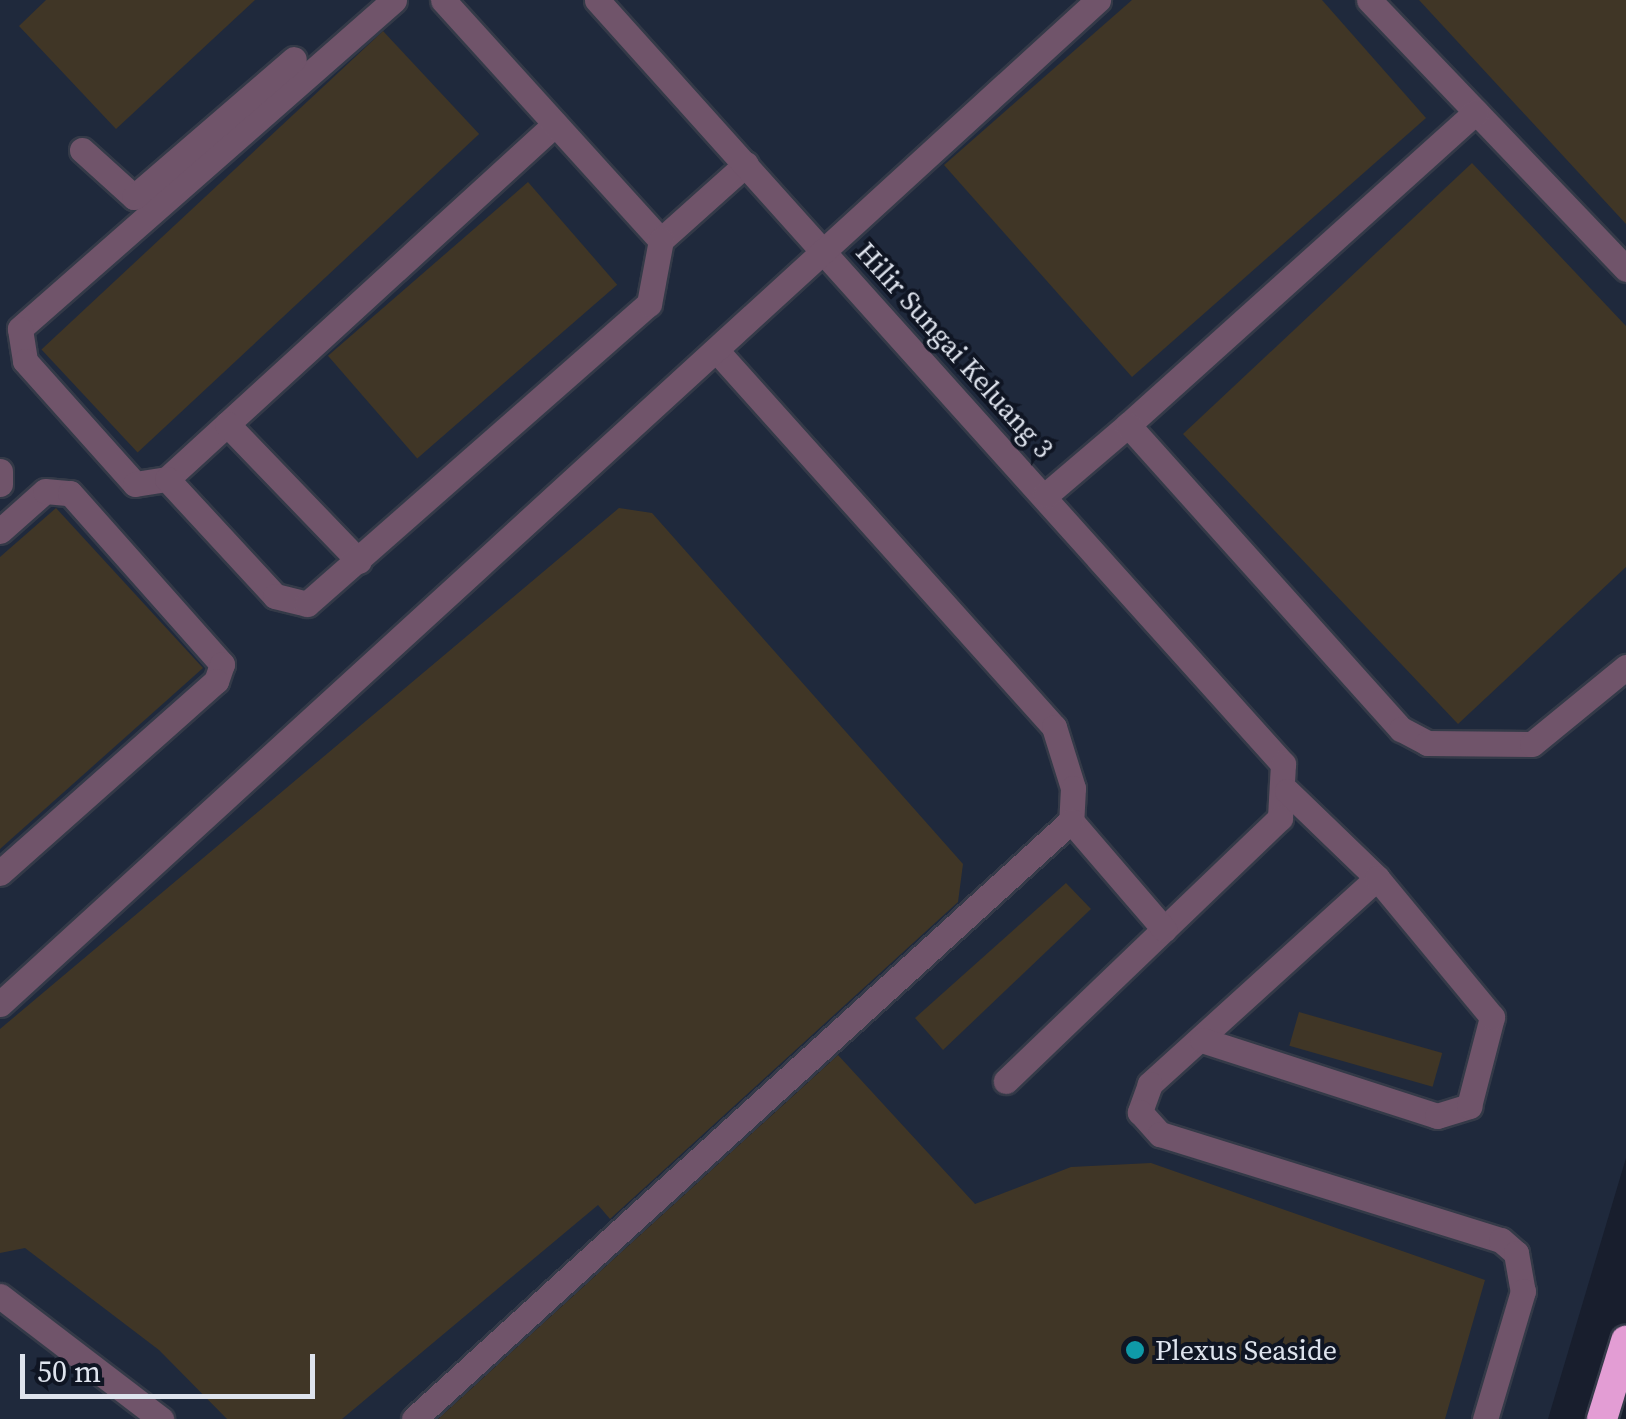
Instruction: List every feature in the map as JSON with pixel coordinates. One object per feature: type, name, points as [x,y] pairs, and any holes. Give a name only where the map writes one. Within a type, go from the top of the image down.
[{"type":"highway","points":[[1602,1419],[1626,1341]]},
{"type":"street","points":[[82,150],[134,197],[362,0]]},
{"type":"street","points":[[394,0],[20,329],[24,361],[126,476],[146,487],[167,479],[555,124]]},
{"type":"street","points":[[443,0],[660,240]]},
{"type":"street","name":"Hilir Sungai Keluang 3","points":[[597,0],[1268,741],[1287,791]]},
{"type":"street","points":[[0,1004],[1098,0]]},
{"type":"street","points":[[1369,0],[1626,269]]},
{"type":"street","points":[[1046,496],[1476,112]]},
{"type":"street","points":[[167,479],[284,602],[317,598],[649,304],[660,240],[746,164]]},
{"type":"street","points":[[716,350],[1054,727],[1073,788],[1071,822],[1164,929]]},
{"type":"street","points":[[227,424],[359,561]]},
{"type":"street","points":[[1128,425],[1401,729],[1427,743],[1532,744],[1557,733],[1626,667]]},
{"type":"street","points":[[0,471],[0,484]]},
{"type":"street","points":[[0,532],[45,492],[70,493],[222,664],[216,681],[0,873]]},
{"type":"street","points":[[1006,1081],[1280,818],[1287,791],[1376,878],[1492,1017],[1469,1106],[1437,1116],[1202,1040]]},
{"type":"street","points":[[414,1419],[1071,822]]},
{"type":"street","points":[[1376,878],[1142,1097],[1147,1126],[1516,1253],[1523,1291],[1485,1419]]},
{"type":"street","points":[[0,1296],[162,1419]]},
{"type":"shaded area","points":[[0,0],[1626,0],[1626,1158],[1548,1419],[0,1419]]},
{"type":"building","points":[[46,0],[255,0],[116,129],[19,26]]},
{"type":"building","points":[[1132,0],[1322,0],[1426,118],[1132,377],[944,165]]},
{"type":"building","points":[[1419,0],[1626,0],[1626,224]]},
{"type":"building","points":[[383,31],[479,134],[138,453],[41,349]]},
{"type":"building","points":[[1472,163],[1626,326],[1626,567],[1458,724],[1183,434]]},
{"type":"building","points":[[528,182],[617,285],[417,458],[328,356]]},
{"type":"building","points":[[56,508],[203,668],[0,849],[0,557]]},
{"type":"building","points":[[619,508],[652,513],[963,864],[958,902],[610,1219],[598,1205],[342,1419],[227,1419],[159,1350],[25,1248],[0,1253],[0,1029]]},
{"type":"building","points":[[1066,883],[1091,909],[943,1050],[915,1018]]},
{"type":"building","points":[[1299,1012],[1442,1053],[1433,1087],[1289,1046]]},
{"type":"building","name":"Plexus Seaside","points":[[838,1055],[975,1204],[1071,1167],[1151,1163],[1485,1280],[1445,1419],[438,1419]]},
{"type":"place","name":"Plexus Seaside","points":[[1135,1350]]}]
